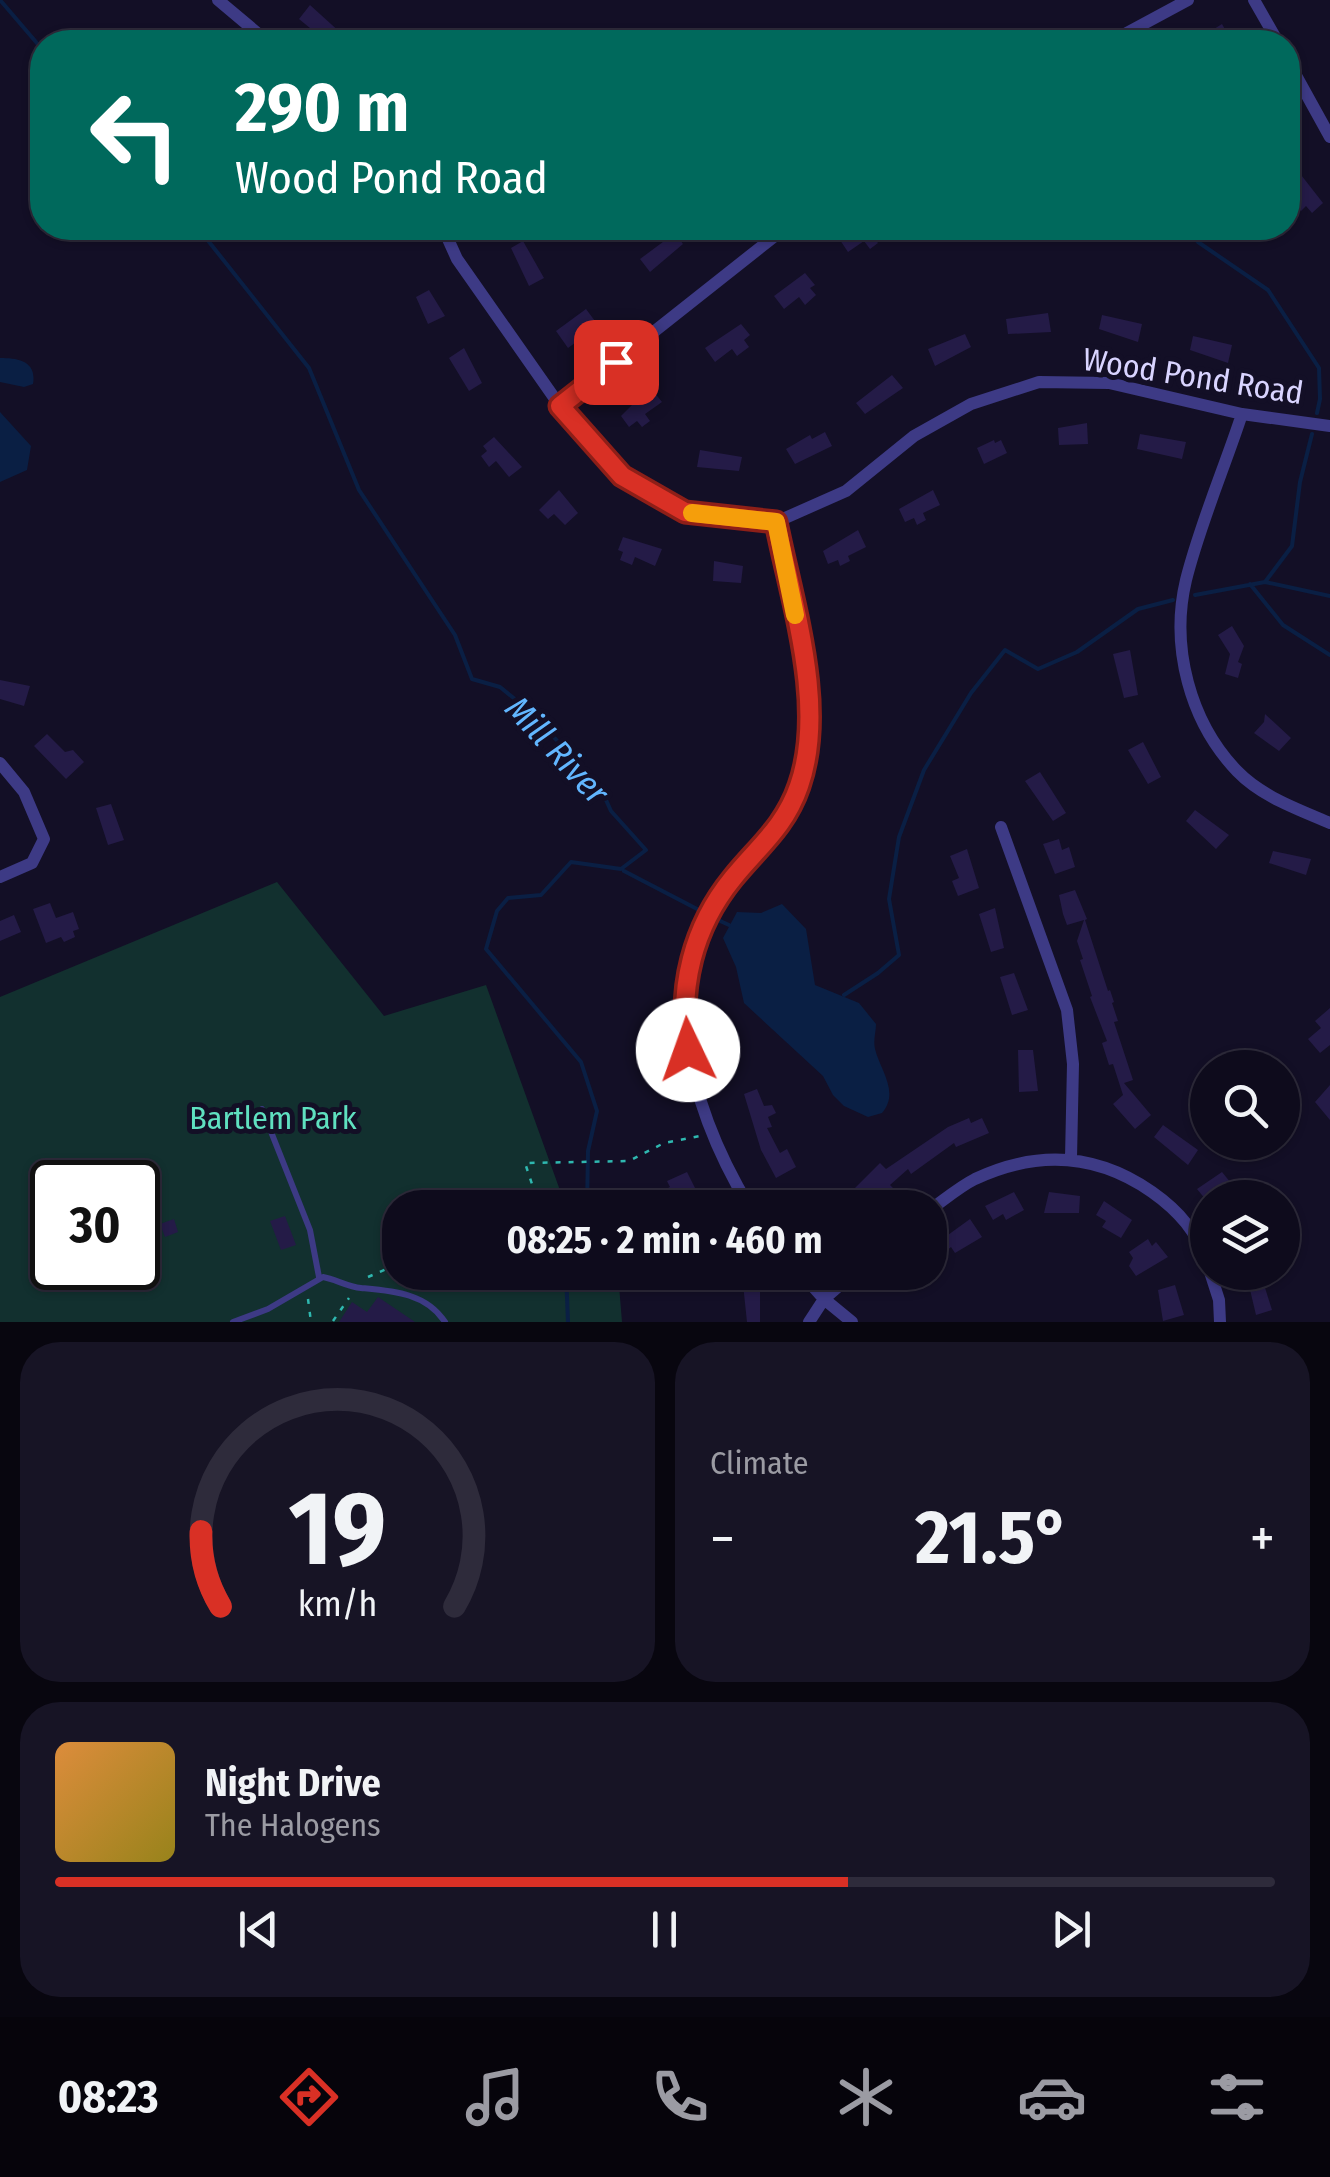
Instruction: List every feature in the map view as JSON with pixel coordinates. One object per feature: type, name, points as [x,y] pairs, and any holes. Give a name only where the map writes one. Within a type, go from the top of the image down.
[{"type":"street","points":[[218,0],[254,30]]},
{"type":"street","points":[[1132,30],[1188,0]]},
{"type":"street","points":[[1254,0],[1271,30]]},
{"type":"street","points":[[1300,82],[1330,136]]},
{"type":"street","points":[[449,240],[457,258],[560,406],[622,476],[685,512],[776,522],[806,671],[809,746],[799,787],[782,821],[714,904],[696,940],[686,983],[685,1028],[692,1072],[711,1132],[741,1190]]},
{"type":"street","points":[[560,406],[770,240]]},
{"type":"street","name":"Wood Pond Road","points":[[776,522],[846,491],[914,436],[971,404],[1039,382],[1109,383],[1242,414],[1330,426]]},
{"type":"street","points":[[1242,414],[1186,582],[1179,638],[1186,678],[1208,732],[1238,773],[1277,801],[1330,822]]},
{"type":"street","points":[[0,763],[24,792],[44,839],[32,863],[0,877]]},
{"type":"street","points":[[1001,826],[1066,1010],[1073,1064],[1071,1158]]},
{"type":"street","points":[[947,1198],[974,1180],[1023,1162],[1071,1158],[1124,1172],[1177,1209],[1190,1230]]},
{"type":"street","points":[[816,1290],[852,1322]]},
{"type":"street","points":[[809,1322],[834,1290]]},
{"type":"street","points":[[1216,1290],[1220,1322]]},
{"type":"lane","points":[[262,1109],[310,1230],[320,1278]]},
{"type":"lane","points":[[233,1322],[268,1309],[320,1278],[420,1298],[435,1307],[445,1322]]},
{"type":"path","points":[[534,1190],[524,1163],[629,1161],[678,1138],[711,1132]]},
{"type":"path","points":[[332,1322],[368,1276],[382,1270]]},
{"type":"path","points":[[306,1284],[311,1322]]},
{"type":"green space","name":"Bartlem Park","points":[[277,882],[384,1016],[486,985],[560,1190],[382,1190],[382,1290],[619,1290],[622,1322],[0,1322],[0,997]]},
{"type":"water","points":[[0,358],[19,360],[29,366],[33,384],[24,387],[0,382]]},
{"type":"water","points":[[0,412],[31,446],[27,470],[0,482]]},
{"type":"water","points":[[782,904],[806,929],[815,985],[859,1003],[876,1024],[875,1049],[889,1089],[882,1113],[868,1117],[844,1106],[823,1076],[744,1003],[736,967],[723,938],[737,912],[761,913]]},
{"type":"building","points":[[310,5],[338,30],[312,30],[299,19]]},
{"type":"building","points":[[1300,174],[1323,203],[1312,213],[1306,206],[1301,211]]},
{"type":"building","points":[[666,240],[680,240],[683,244],[650,272],[640,259]]},
{"type":"building","points":[[840,240],[876,240],[878,243],[870,249],[864,241],[848,252]]},
{"type":"building","points":[[523,241],[544,278],[529,286],[511,248]]},
{"type":"building","points":[[805,273],[815,285],[810,288],[816,295],[805,305],[799,297],[784,309],[774,296]]},
{"type":"building","points":[[429,290],[445,316],[428,324],[416,297]]},
{"type":"building","points":[[586,309],[595,321],[590,324],[594,329],[568,348],[556,331]]},
{"type":"building","points":[[1048,313],[1051,332],[1008,334],[1006,319]]},
{"type":"building","points":[[1102,315],[1142,324],[1138,342],[1099,329]]},
{"type":"building","points":[[741,324],[750,335],[744,340],[749,347],[737,356],[732,349],[715,362],[705,348]]},
{"type":"building","points":[[965,334],[971,347],[935,366],[928,349]]},
{"type":"building","points":[[1193,336],[1232,345],[1228,363],[1190,350]]},
{"type":"building","points":[[464,348],[482,383],[469,391],[449,358]]},
{"type":"building","points":[[892,375],[903,388],[865,414],[856,403]]},
{"type":"building","points":[[650,387],[662,402],[645,414],[650,421],[642,427],[637,421],[629,427],[621,416]]},
{"type":"building","points":[[1087,423],[1088,444],[1059,445],[1058,428]]},
{"type":"building","points":[[825,432],[832,446],[795,464],[786,449],[810,435],[812,439]]},
{"type":"building","points":[[1140,434],[1186,442],[1182,459],[1137,449]]},
{"type":"building","points":[[494,437],[522,467],[509,477],[496,461],[489,467],[481,456],[487,451],[483,446]]},
{"type":"building","points":[[1001,440],[1007,453],[984,464],[977,448]]},
{"type":"building","points":[[700,450],[742,457],[739,471],[697,467]]},
{"type":"building","points":[[559,490],[578,513],[565,525],[554,514],[548,519],[539,510]]},
{"type":"building","points":[[933,490],[940,505],[923,513],[926,520],[917,525],[914,518],[905,522],[899,509]]},
{"type":"building","points":[[858,530],[866,547],[848,556],[850,561],[840,566],[838,560],[828,564],[823,551]]},
{"type":"building","points":[[623,537],[662,549],[655,566],[635,557],[632,565],[620,560],[623,552],[618,550]]},
{"type":"building","points":[[714,561],[743,566],[741,583],[713,581]]},
{"type":"building","points":[[1232,626],[1244,646],[1238,678],[1225,674],[1230,654],[1218,635]]},
{"type":"building","points":[[1130,650],[1138,695],[1124,698],[1113,654]]},
{"type":"building","points":[[0,680],[30,686],[24,706],[0,699]]},
{"type":"building","points":[[1265,714],[1291,738],[1279,751],[1254,733],[1264,722]]},
{"type":"building","points":[[47,734],[65,752],[73,750],[84,762],[66,779],[34,746]]},
{"type":"building","points":[[1143,742],[1161,777],[1148,784],[1128,750]]},
{"type":"building","points":[[1040,772],[1066,813],[1053,821],[1025,781]]},
{"type":"building","points":[[111,804],[124,840],[108,845],[96,808]]},
{"type":"building","points":[[1195,810],[1229,835],[1216,849],[1186,821]]},
{"type":"building","points":[[1059,839],[1062,850],[1069,847],[1075,867],[1055,874],[1043,844]]},
{"type":"building","points":[[967,849],[979,888],[958,896],[952,881],[959,878],[950,856]]},
{"type":"building","points":[[1273,851],[1311,859],[1306,875],[1269,863]]},
{"type":"building","points":[[1075,890],[1114,1002],[1118,1021],[1114,1022],[1133,1080],[1124,1083],[1151,1115],[1135,1129],[1113,1104],[1123,1095],[1113,1064],[1109,1065],[1102,1043],[1107,1041],[1080,960],[1083,959],[1077,941],[1084,920],[1067,925],[1063,914],[1059,895]]},
{"type":"building","points":[[50,903],[56,918],[73,912],[79,929],[73,931],[75,937],[46,943],[33,909]]},
{"type":"building","points":[[995,908],[1004,948],[991,952],[979,914]]},
{"type":"building","points":[[14,915],[21,932],[0,941],[0,921]]},
{"type":"building","points":[[1014,973],[1028,1010],[1012,1015],[1000,977]]},
{"type":"building","points":[[1330,1008],[1330,1045],[1320,1053],[1308,1039],[1321,1028],[1315,1021]]},
{"type":"building","points":[[1018,1050],[1033,1050],[1038,1091],[1019,1092]]},
{"type":"building","points":[[1330,1085],[1330,1120],[1315,1102]]},
{"type":"building","points":[[757,1089],[764,1106],[772,1105],[776,1113],[768,1117],[772,1127],[767,1128],[780,1153],[787,1149],[796,1167],[776,1178],[761,1150],[744,1094]]},
{"type":"building","points":[[969,1118],[971,1123],[982,1118],[989,1133],[956,1147],[954,1143],[911,1174],[908,1169],[890,1185],[891,1190],[853,1190],[880,1163],[886,1169],[948,1127]]},
{"type":"building","points":[[1163,1125],[1190,1144],[1188,1165],[1154,1137]]},
{"type":"building","points":[[687,1172],[696,1190],[664,1190],[670,1187],[667,1181]]},
{"type":"building","points":[[1222,1172],[1228,1180],[1210,1180]]},
{"type":"building","points":[[1014,1192],[1024,1210],[1006,1220],[1003,1214],[993,1220],[985,1206]]},
{"type":"building","points":[[1049,1192],[1080,1196],[1079,1213],[1044,1213]]},
{"type":"building","points":[[1104,1201],[1132,1220],[1121,1238],[1102,1227],[1106,1221],[1096,1215]]},
{"type":"building","points":[[285,1216],[296,1245],[281,1250],[270,1221]]},
{"type":"building","points":[[174,1219],[178,1232],[165,1237],[160,1224]]},
{"type":"building","points":[[970,1219],[982,1237],[955,1253],[951,1247],[947,1250],[947,1236]]},
{"type":"building","points":[[1148,1239],[1152,1246],[1156,1242],[1168,1257],[1136,1276],[1129,1266],[1133,1258],[1129,1252]]},
{"type":"building","points":[[1175,1285],[1184,1315],[1163,1321],[1158,1290]]},
{"type":"building","points":[[744,1290],[760,1290],[760,1322],[747,1322]]},
{"type":"building","points":[[1250,1290],[1266,1290],[1272,1310],[1256,1315]]},
{"type":"building","points":[[378,1297],[415,1322],[339,1322],[352,1302],[367,1312]]},
{"type":"waterway","name":"Mill River","points":[[0,0],[30,35]]},
{"type":"waterway","name":"Mill River","points":[[208,240],[309,368],[359,490],[455,635],[472,679],[500,687],[531,712],[601,789],[611,811],[646,850],[621,869],[571,862],[541,895],[508,898],[497,911],[486,949],[581,1062],[597,1111],[588,1151],[587,1190]]},
{"type":"waterway","points":[[1196,240],[1268,290],[1319,368],[1317,413]]},
{"type":"waterway","points":[[1265,582],[1292,546],[1300,482],[1312,434]]},
{"type":"waterway","points":[[1195,595],[1265,582],[1330,596]]},
{"type":"waterway","points":[[1250,584],[1283,625],[1330,655]]},
{"type":"waterway","points":[[844,995],[899,955],[889,899],[899,837],[924,770],[971,693],[1005,650],[1038,669],[1077,652],[1138,609],[1173,600]]},
{"type":"waterway","points":[[624,871],[699,910]]},
{"type":"waterway","points":[[718,920],[729,925]]},
{"type":"waterway","name":"Mill River","points":[[567,1290],[568,1322]]},
{"type":"slow traffic","points":[[692,513],[776,522],[795,615]]},
{"type":"route","points":[[616,362],[560,406],[622,476],[685,512],[776,522],[806,671],[809,746],[799,787],[782,821],[714,904],[696,940],[686,983],[688,1050]]}]
